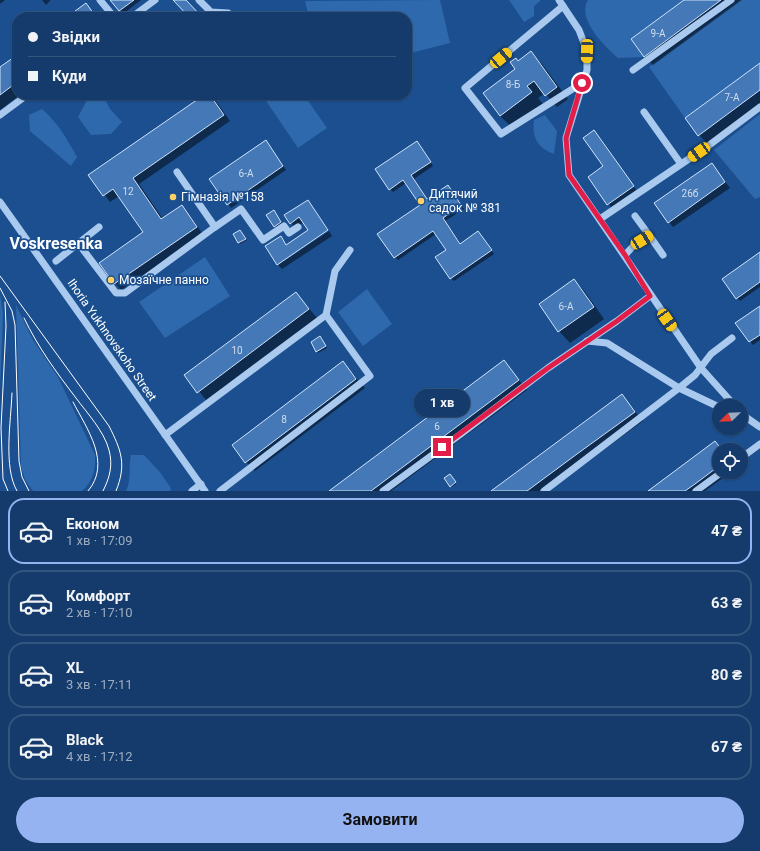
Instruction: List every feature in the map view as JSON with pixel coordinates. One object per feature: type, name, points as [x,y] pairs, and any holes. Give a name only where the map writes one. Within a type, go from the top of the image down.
[{"type":"street","points":[[100,0],[110,12]]},
{"type":"street","points":[[139,12],[155,0]]},
{"type":"street","points":[[199,0],[211,12]]},
{"type":"street","points":[[633,70],[731,0]]},
{"type":"street","points":[[582,83],[501,134],[465,88],[561,3],[580,30],[587,51],[586,70],[566,138],[569,175],[625,255],[650,296],[701,368],[729,399]]},
{"type":"street","points":[[0,115],[20,100]]},
{"type":"street","points":[[600,219],[681,164],[760,107]]},
{"type":"street","points":[[644,112],[681,164]]},
{"type":"street","points":[[177,172],[215,227]]},
{"type":"street","name":"Ihoria Yukhnovskoho Street","points":[[0,202],[205,491]]},
{"type":"street","points":[[78,243],[116,293],[125,293],[241,208],[263,240],[284,226],[289,233],[298,227]]},
{"type":"street","points":[[635,216],[662,255]]},
{"type":"street","points":[[56,261],[99,228]]},
{"type":"street","points":[[625,255],[635,244],[649,236]]},
{"type":"street","points":[[165,435],[326,315],[335,271],[350,250]]},
{"type":"street","points":[[383,491],[548,368],[587,342],[650,296]]},
{"type":"street","points":[[220,491],[370,376],[326,315]]},
{"type":"street","points":[[544,491],[679,388],[701,368],[711,354],[732,338]]},
{"type":"street","points":[[587,342],[607,343],[679,388],[712,404]]},
{"type":"street","points":[[748,420],[760,427]]},
{"type":"street","points":[[748,453],[760,444]]},
{"type":"street","points":[[696,491],[712,479]]},
{"type":"street","points":[[192,491],[201,484]]},
{"type":"shaded area","points":[[440,0],[450,43],[412,53],[412,12],[308,12],[305,1]]},
{"type":"shaded area","points":[[509,0],[540,1],[534,6],[534,16],[524,22]]},
{"type":"shaded area","points":[[588,0],[684,0],[631,39],[644,57],[618,58],[600,40],[589,23],[585,7]]},
{"type":"shaded area","points":[[740,0],[760,0],[760,63],[685,118],[649,67]]},
{"type":"shaded area","points":[[87,100],[106,100],[110,109],[122,122],[111,134],[91,135],[78,117]]},
{"type":"shaded area","points":[[265,100],[307,100],[327,128],[298,148]]},
{"type":"shaded area","points":[[42,109],[48,114],[66,138],[77,157],[71,166],[30,131],[29,115]]},
{"type":"shaded area","points":[[760,114],[760,197],[755,199],[714,150]]},
{"type":"shaded area","points":[[545,115],[557,131],[554,154],[543,149],[535,137],[534,120]]},
{"type":"shaded area","points":[[205,257],[230,296],[165,338],[139,302]]},
{"type":"shaded area","points":[[367,289],[392,324],[363,346],[338,312]]},
{"type":"shaded area","points":[[0,293],[3,314],[0,389]]},
{"type":"shaded area","points":[[16,305],[33,340],[58,377],[95,455],[93,475],[89,484],[82,491],[33,491],[25,480],[21,466]]},
{"type":"shaded area","points":[[131,455],[144,455],[159,471],[171,488],[170,491],[126,491],[129,482]]},
{"type":"building","points":[[110,0],[134,0],[119,11]]},
{"type":"building","points":[[173,0],[186,0],[197,12],[184,12]]},
{"type":"building","points":[[684,0],[721,0],[644,57],[631,39]]},
{"type":"building","points":[[86,3],[92,12],[74,12]]},
{"type":"building","points":[[531,51],[557,87],[545,96],[534,81],[527,86],[532,92],[500,116],[483,93],[515,69],[510,62],[516,58],[518,61]]},
{"type":"building","points":[[12,59],[12,86],[0,95],[0,67]]},
{"type":"building","points":[[760,63],[760,90],[698,136],[685,118]]},
{"type":"building","points":[[197,100],[214,100],[224,115],[133,178],[161,219],[182,205],[197,227],[114,284],[99,263],[143,232],[113,189],[103,196],[88,175]]},
{"type":"building","points":[[594,130],[634,186],[607,205],[588,177],[603,166],[583,138]]},
{"type":"building","points":[[266,140],[283,166],[227,205],[209,179]]},
{"type":"building","name":"Дитячий садок № 381","points":[[417,141],[431,162],[411,175],[427,199],[448,185],[461,205],[443,218],[460,244],[478,231],[492,250],[450,279],[435,257],[446,250],[433,231],[394,258],[377,234],[420,205],[403,180],[389,190],[375,169]]},
{"type":"building","points":[[712,163],[725,182],[668,223],[654,203]]},
{"type":"building","points":[[308,200],[328,230],[277,265],[265,246],[281,236],[286,245],[308,230],[299,217],[290,224],[284,215]]},
{"type":"building","points":[[274,210],[281,222],[274,227],[266,215]]},
{"type":"building","points":[[240,230],[246,239],[238,243],[233,234]]},
{"type":"building","points":[[760,252],[760,282],[736,299],[722,279]]},
{"type":"building","points":[[574,279],[594,307],[558,332],[539,304]]},
{"type":"building","points":[[296,292],[309,309],[197,393],[184,375]]},
{"type":"building","points":[[760,306],[760,335],[749,342],[735,323]]},
{"type":"building","points":[[320,336],[326,346],[316,352],[311,342]]},
{"type":"building","points":[[504,360],[519,380],[371,491],[329,491]]},
{"type":"building","points":[[343,361],[356,379],[245,463],[232,445]]},
{"type":"building","points":[[622,394],[635,412],[527,491],[491,491]]},
{"type":"building","points":[[712,443],[712,471],[695,484],[685,491],[648,491]]},
{"type":"building","points":[[450,474],[456,482],[450,487],[444,478]]},
{"type":"tram line","points":[[0,276],[109,426],[117,442],[122,465],[116,491]]},
{"type":"tram line","points":[[0,288],[12,311],[15,325],[19,461],[22,477],[29,491]]},
{"type":"tram line","points":[[5,302],[6,326],[1,428],[3,479],[8,491]]},
{"type":"tram line","points":[[24,318],[35,339],[61,379],[95,422],[107,443],[111,466],[103,491]]},
{"type":"tram line","points":[[12,393],[9,430],[9,457],[10,470],[17,491]]},
{"type":"tram line","points":[[73,402],[85,423],[95,446],[98,469],[95,480],[88,491]]},
{"type":"place","name":"Гімназія №158","points":[[173,197]]},
{"type":"place","name":"Дитячий садок № 381","points":[[421,201]]},
{"type":"place","name":"Мозаїчне панно","points":[[111,280]]},
{"type":"district","name":"Voskresenka","points":[[56,243]]},
{"type":"route","points":[[442,447],[548,368],[617,321],[650,296],[625,255],[569,175],[566,138],[582,83]]}]
